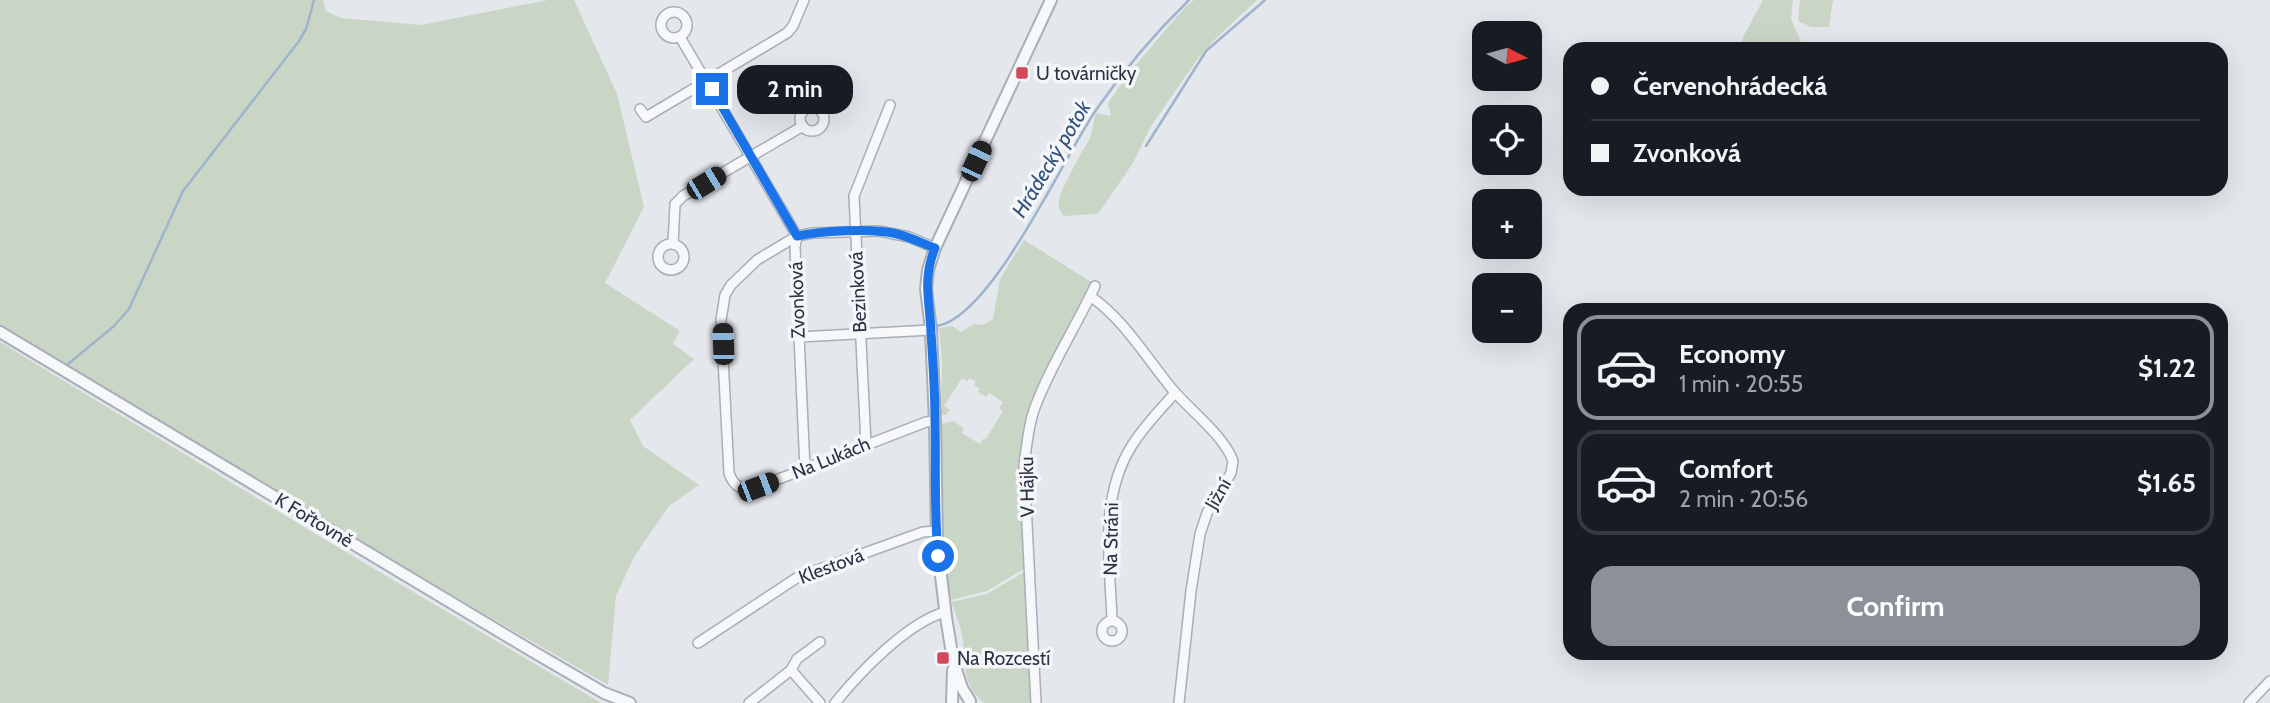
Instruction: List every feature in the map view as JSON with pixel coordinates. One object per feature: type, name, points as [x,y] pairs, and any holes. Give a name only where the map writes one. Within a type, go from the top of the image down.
[{"type":"street","points":[[640,109],[646,117],[787,33],[793,26],[804,0]]},
{"type":"street","points":[[971,702],[963,700],[953,703],[953,660],[936,531],[935,421],[926,279],[935,248],[1051,0]]},
{"type":"street","name":"Zvonková","points":[[680,37],[797,236],[795,247],[805,470]]},
{"type":"street","name":"Bezinková","points":[[866,444],[855,191],[890,105]]},
{"type":"street","points":[[673,244],[674,204],[803,126]]},
{"type":"street","name":"Na Lukách","points":[[935,248],[888,232],[813,233],[797,236],[769,252],[738,278],[725,295],[722,320],[731,480],[742,489],[750,490],[866,444],[935,421]]},
{"type":"street","name":"V Hájku","points":[[1036,703],[1024,464],[1028,435],[1034,410],[1061,349],[1095,286]]},
{"type":"street","name":"Jižní","points":[[1090,296],[1112,315],[1175,393],[1220,441],[1233,461],[1231,473],[1207,513],[1200,534],[1179,703]]},
{"type":"street","points":[[799,337],[931,330]]},
{"type":"street","name":"K Fořtovně","points":[[0,332],[510,638],[604,693],[630,703]]},
{"type":"street","name":"Na Stráni","points":[[1112,620],[1108,533],[1112,491],[1118,472],[1133,443],[1175,393]]},
{"type":"street","name":"Klestová","points":[[698,643],[798,577],[923,532],[936,531]]},
{"type":"street","points":[[835,703],[859,673],[885,651],[929,618],[945,612]]},
{"type":"street","points":[[749,703],[791,670],[797,659],[820,642]]},
{"type":"street","points":[[953,660],[971,702]]},
{"type":"street","points":[[791,670],[820,703]]},
{"type":"street","points":[[2249,703],[2270,681]]},
{"type":"green space","points":[[0,0],[323,0],[326,11],[341,18],[421,25],[548,0],[574,0],[617,94],[644,207],[605,283],[680,331],[673,344],[694,359],[630,420],[643,446],[699,485],[669,506],[634,557],[616,596],[608,685],[455,597],[0,325]]},
{"type":"green space","points":[[1194,0],[1257,0],[1199,57],[1151,126],[1133,163],[1098,214],[1064,216],[1059,200],[1090,137],[1096,113],[1111,116],[1108,103],[1129,73]]},
{"type":"green space","points":[[1763,0],[1793,0],[1791,19],[1801,42],[1742,42]]},
{"type":"green space","points":[[1800,0],[1833,0],[1829,27],[1811,27],[1798,21]]},
{"type":"green space","points":[[1024,240],[1093,283],[1062,340],[1030,414],[1025,568],[987,591],[951,600],[950,593],[946,593],[941,534],[941,424],[954,421],[964,429],[962,433],[980,444],[1003,411],[999,408],[1003,402],[989,393],[986,397],[978,392],[980,389],[974,385],[976,382],[970,378],[967,381],[962,378],[944,406],[950,410],[946,415],[941,415],[942,361],[939,328],[952,326],[961,332],[974,324],[983,325],[993,319],[1000,279]]},
{"type":"green space","points":[[0,342],[329,542],[601,703],[0,703]]},
{"type":"green space","points":[[1026,571],[1032,703],[984,703],[968,681],[962,635],[951,602],[987,594]]},
{"type":"waterway","points":[[68,364],[114,326],[129,309],[183,191],[299,41],[306,29],[314,0]]},
{"type":"waterway","name":"Hrádecký potok","points":[[937,330],[937,326],[958,316],[980,295],[1003,266],[1096,110],[1140,53],[1189,0]]},
{"type":"waterway","points":[[1146,146],[1206,51],[1265,0]]},
{"type":"place","name":"U továrničky","points":[[1022,73]]},
{"type":"place","name":"Na Rozcestí","points":[[943,658]]},
{"type":"route","points":[[712,89],[797,236],[879,231],[909,237],[935,248],[926,279],[926,289],[931,330],[938,556]]}]
